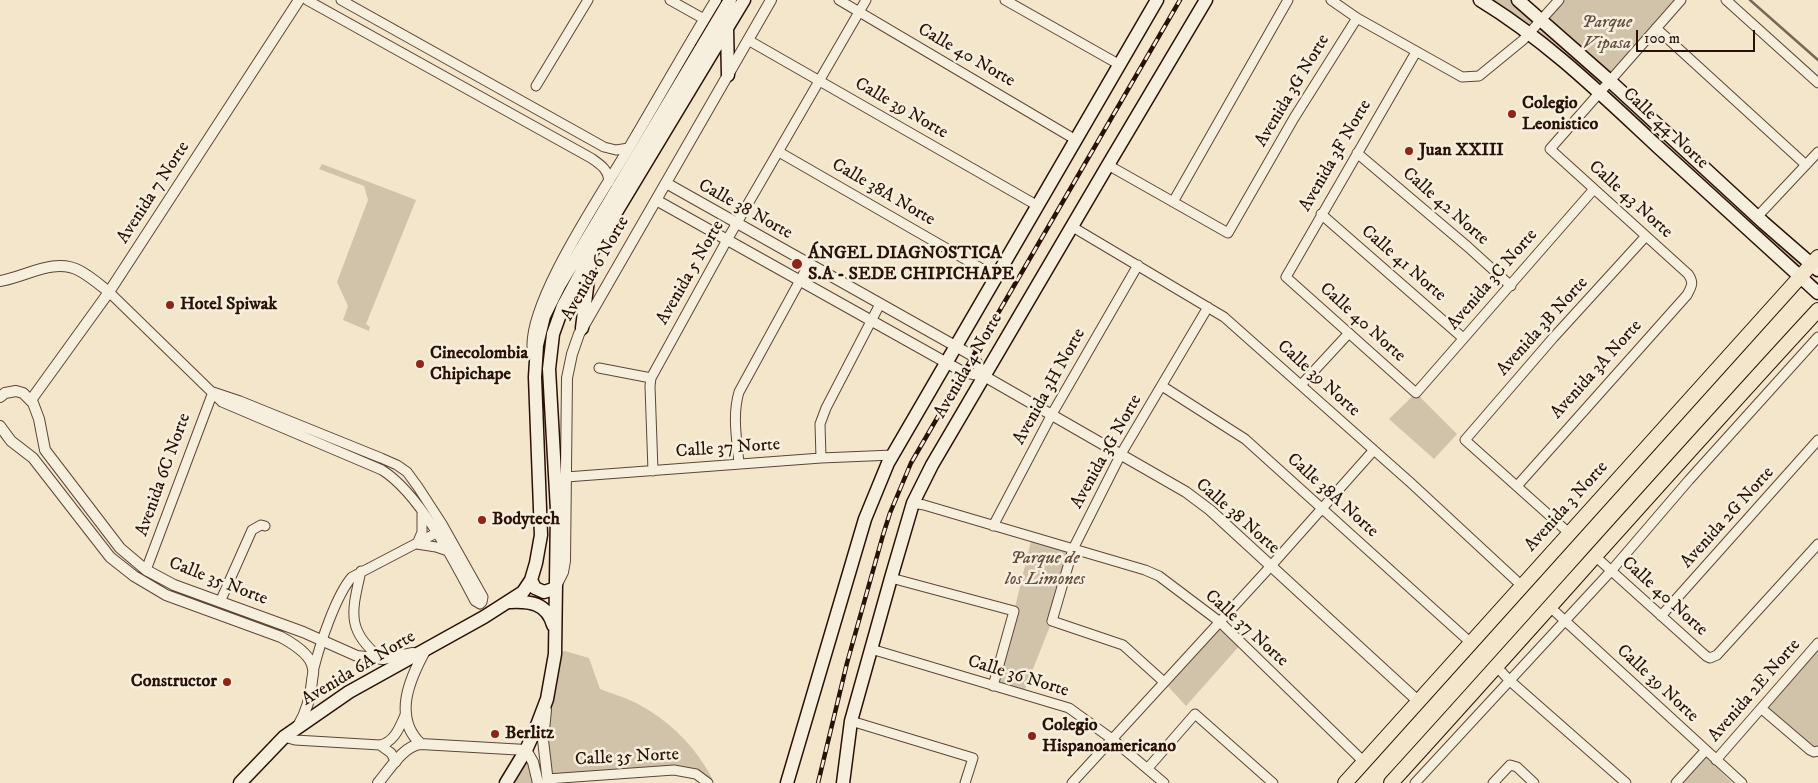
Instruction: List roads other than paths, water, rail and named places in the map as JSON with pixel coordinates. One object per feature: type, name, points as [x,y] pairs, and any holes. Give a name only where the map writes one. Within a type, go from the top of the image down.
[{"type":"main road","name":"Avenida 6 Norte","points":[[509,602],[524,592],[531,580],[539,551],[541,525],[535,368],[540,330],[550,302],[730,0]]},
{"type":"main road","name":"Avenida 6 Norte","points":[[506,783],[526,750],[547,700],[555,654],[557,510],[549,369],[554,326],[591,254],[744,0]]},
{"type":"main road","name":"Avenida 4 Norte","points":[[788,783],[866,519],[888,464],[1157,0]]},
{"type":"main road","name":"Avenida 4 Norte","points":[[843,783],[851,721],[890,578],[913,503],[932,465],[1071,226],[1206,0]]},
{"type":"main road","name":"Calle 44 Norte","points":[[1480,0],[1529,33],[1600,93],[1818,293]]},
{"type":"main road","name":"Calle 44 Norte","points":[[1518,0],[1610,81],[1757,217],[1816,264]]},
{"type":"main road","points":[[727,28],[728,75]]},
{"type":"main road","points":[[582,328],[591,254]]},
{"type":"main road","name":"Avenida 3 Norte","points":[[1346,783],[1800,276],[1816,264]]},
{"type":"main road","points":[[1391,783],[1596,557],[1720,416],[1818,310]]},
{"type":"main road","points":[[557,510],[565,498]]},
{"type":"main road","points":[[531,580],[535,588],[544,592],[556,586]]},
{"type":"main road","points":[[509,602],[530,601],[543,608],[551,619],[554,635]]},
{"type":"main road","name":"Avenida 6A Norte","points":[[240,783],[284,737],[298,726],[349,692],[509,602]]},
{"type":"street","name":"Avenida 7 Norte","points":[[31,400],[109,292],[299,0]]},
{"type":"street","points":[[307,0],[600,164],[607,172],[609,182]]},
{"type":"street","points":[[341,0],[604,147],[616,150],[629,148]]},
{"type":"street","points":[[536,86],[588,0]]},
{"type":"street","points":[[670,0],[704,19]]},
{"type":"street","name":"Avenida 6 Norte","points":[[535,368],[532,339],[540,308],[566,254],[716,0]]},
{"type":"street","name":"Avenida 6 Norte","points":[[556,586],[561,577],[565,560],[567,378],[572,354],[582,328],[771,0]]},
{"type":"street","name":"Calle 40 Norte","points":[[839,0],[1076,140]]},
{"type":"street","name":"Avenida 5 Norte","points":[[653,471],[651,378],[727,240],[780,152],[866,0]]},
{"type":"street","points":[[1005,0],[1120,65]]},
{"type":"street","points":[[1108,164],[1173,202],[1288,0]]},
{"type":"street","points":[[1331,0],[1357,18],[1462,77],[1479,76],[1505,56],[1559,0]]},
{"type":"street","points":[[1600,93],[1681,0]]},
{"type":"street","points":[[1726,0],[1818,83]]},
{"type":"street","name":"Avenida 3G Norte","points":[[1173,202],[1228,233],[1294,118],[1357,18]]},
{"type":"street","points":[[1656,28],[1806,165]]},
{"type":"street","name":"Calle 39 Norte","points":[[748,40],[1038,206]]},
{"type":"street","name":"Avenida 3F Norte","points":[[1286,277],[1416,52]]},
{"type":"street","points":[[486,99],[492,100],[496,97],[496,87]]},
{"type":"street","name":"Calle 43 Norte","points":[[1600,93],[1550,149],[1688,274]]},
{"type":"street","points":[[503,109],[500,104],[500,98],[505,95],[510,96]]},
{"type":"street","name":"Calle 38A Norte","points":[[780,152],[996,277]]},
{"type":"street","points":[[1757,217],[1818,152]]},
{"type":"street","name":"Calle 42 Norte","points":[[1357,153],[1511,286]]},
{"type":"street","name":"Calle 38 Norte","points":[[666,183],[973,356],[984,376]]},
{"type":"street","name":"Avenida 3C Norte","points":[[1416,393],[1594,189]]},
{"type":"street","name":"Calle 38 Norte","points":[[656,200],[946,363],[963,372],[984,376],[1186,492],[1210,510],[1418,701]]},
{"type":"street","name":"Calle 41 Norte","points":[[1321,214],[1463,338]]},
{"type":"street","name":"Calle 39 Norte","points":[[1071,226],[1224,317],[1411,483],[1522,586]]},
{"type":"street","name":"Avenida 3B Norte","points":[[1517,486],[1465,440],[1553,338],[1646,236]]},
{"type":"street","points":[[739,464],[735,417],[739,392],[809,264]]},
{"type":"street","name":"Avenida 3H Norte","points":[[994,526],[1052,414],[1138,265]]},
{"type":"street","points":[[0,281],[50,266],[63,266],[78,270],[109,292],[222,402],[382,470],[398,482],[421,511],[449,552],[475,601],[480,604],[482,602],[483,597],[445,529],[407,472],[397,465],[240,401],[213,392]]},
{"type":"street","name":"Avenida 3A Norte","points":[[1517,486],[1687,295],[1692,284],[1692,279],[1688,274]]},
{"type":"street","name":"Calle 40 Norte","points":[[1286,277],[1416,393]]},
{"type":"street","points":[[821,458],[820,424],[826,408],[880,304]]},
{"type":"street","name":"Avenida 3G Norte","points":[[1164,682],[1123,644],[1052,620],[1073,549],[1121,454],[1208,307]]},
{"type":"street","points":[[1301,385],[1349,333]]},
{"type":"street","points":[[1415,783],[1611,571],[1689,480],[1818,337]]},
{"type":"street","points":[[599,368],[651,378]]},
{"type":"street","name":"Calle 38A Norte","points":[[1162,386],[1245,439],[1471,643]]},
{"type":"street","points":[[0,397],[5,393],[16,391],[23,393],[31,400]]},
{"type":"street","name":"Avenida 6C Norte","points":[[146,570],[213,392]]},
{"type":"street","name":"Calle 35 Norte","points":[[31,400],[39,419],[45,450],[120,548],[146,570],[174,585],[302,632],[357,656],[382,659],[399,657],[426,649]]},
{"type":"street","name":"Calle 35 Norte","points":[[0,426],[11,442],[33,458],[110,557],[134,576],[166,595],[290,642],[304,653],[314,668]]},
{"type":"street","name":"Avenida 2G Norte","points":[[1661,616],[1818,440]]},
{"type":"street","points":[[1072,783],[1374,451]]},
{"type":"street","name":"Calle 37 Norte","points":[[566,477],[821,458],[893,455]]},
{"type":"street","points":[[1517,486],[1568,533]]},
{"type":"street","name":"Calle 37 Norte","points":[[913,503],[1145,570],[1159,576],[1220,622],[1364,762]]},
{"type":"street","points":[[416,544],[422,532],[421,511]]},
{"type":"street","points":[[220,602],[252,530],[261,525],[266,526]]},
{"type":"street","points":[[298,726],[305,715],[309,702],[314,668],[322,641],[348,581],[361,571],[445,529]]},
{"type":"street","points":[[416,544],[436,547],[449,552]]},
{"type":"street","name":"Calle 40 Norte","points":[[1596,557],[1706,656],[1713,657],[1717,655],[1818,544]]},
{"type":"street","points":[[361,571],[354,602],[353,615],[356,628],[361,640],[382,659]]},
{"type":"street","points":[[890,578],[1014,611],[993,686]]},
{"type":"street","name":"Calle 39 Norte","points":[[1550,607],[1742,783]]},
{"type":"street","name":"Avenida 2E Norte","points":[[1716,760],[1818,643]]},
{"type":"street","points":[[421,744],[412,732],[406,713],[406,699],[409,684],[426,649]]},
{"type":"street","name":"Calle 36 Norte","points":[[871,649],[1069,708],[1112,739],[1164,783]]},
{"type":"street","points":[[1497,667],[1509,680],[1626,783]]},
{"type":"street","points":[[545,782],[543,740],[547,700]]},
{"type":"street","points":[[1762,709],[1810,750],[1816,751]]},
{"type":"street","points":[[284,737],[295,740],[380,746],[393,739],[406,713]]},
{"type":"street","points":[[1148,768],[1196,714],[1273,783]]},
{"type":"street","points":[[851,721],[973,758],[965,783]]},
{"type":"street","points":[[378,783],[408,748],[415,744],[526,750],[545,782]]},
{"type":"street","points":[[380,746],[390,753],[396,762]]},
{"type":"street","points":[[1676,783],[1705,750]]},
{"type":"street","points":[[1493,783],[1507,767],[1514,766],[1534,783]]},
{"type":"street","name":"Calle 35 Norte","points":[[545,782],[674,770],[696,774],[707,782]]},
{"type":"waterway","points":[[1750,0],[1818,60]]},
{"type":"railway","points":[[818,783],[847,663],[883,535],[911,463],[1180,0]]},
{"type":"place","name":"Colegio Leonistico","points":[[1512,114]]},
{"type":"place","name":"Juan XXIII","points":[[1409,151]]},
{"type":"place","name":"ÁNGEL DIAGNOSTICA S.A - SEDE CHIPICHAPE","points":[[797,264]]},
{"type":"place","name":"Hotel Spiwak","points":[[170,305]]},
{"type":"place","name":"Cinecolombia Chipichape","points":[[420,364]]},
{"type":"place","name":"Bodytech","points":[[482,520]]},
{"type":"place","name":"Constructor","points":[[227,682]]},
{"type":"place","name":"Berlitz","points":[[495,734]]},
{"type":"place","name":"Colegio Hispanoamericano","points":[[1032,736]]},
{"type":"park label","name":"Parque Vipasa","points":[[1607,33]]},
{"type":"park label","name":"Parque de los Limones","points":[[1045,569]]}]
